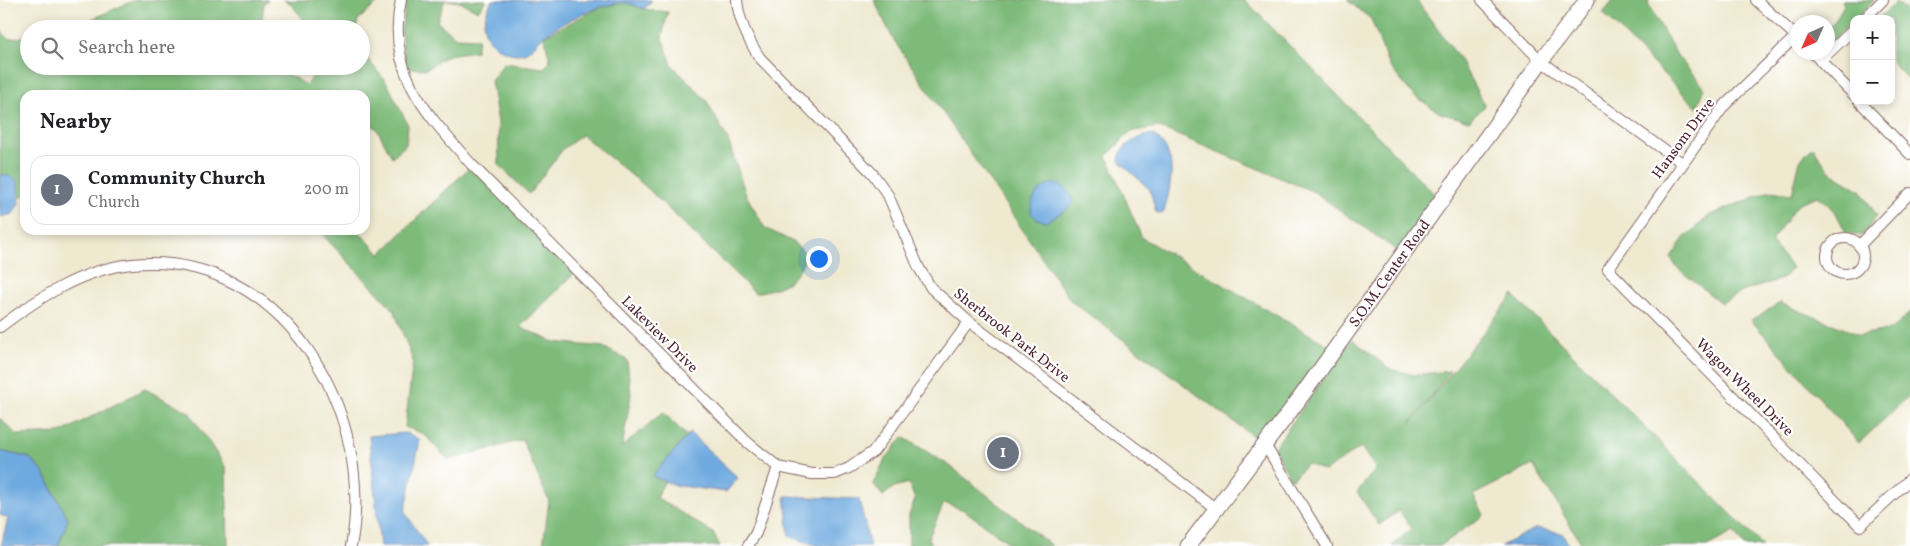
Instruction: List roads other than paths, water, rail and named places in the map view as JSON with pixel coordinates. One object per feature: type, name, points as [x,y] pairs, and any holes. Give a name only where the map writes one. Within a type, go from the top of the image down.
[{"type":"main road","name":"S.O.M. Center Road","points":[[1188,546],[1215,508],[1265,445],[1541,60],[1587,0]]},
{"type":"street","name":"Lakeview Drive","points":[[401,0],[397,20],[398,47],[405,74],[415,96],[434,122],[472,165],[740,435],[778,468]]},
{"type":"street","name":"Sherbrook Park Drive","points":[[737,0],[738,11],[747,39],[760,58],[873,174],[888,195],[919,268],[931,288],[969,322],[1215,508]]},
{"type":"street","points":[[1482,0],[1541,60],[1682,163]]},
{"type":"street","points":[[1756,0],[1790,31]]},
{"type":"street","points":[[1868,15],[1883,0]]},
{"type":"street","points":[[1850,33],[1820,61],[1850,92]]},
{"type":"street","name":"Hansom Drive","points":[[1608,270],[1724,106],[1790,44]]},
{"type":"street","points":[[1863,105],[1910,154]]},
{"type":"street","points":[[1859,246],[1910,193]]},
{"type":"street","points":[[0,326],[33,302],[99,270],[132,264],[162,263],[194,268],[251,292],[276,311],[308,349],[326,378],[341,408],[351,447],[356,491],[355,527],[351,546]]},
{"type":"street","name":"Wagon Wheel Drive","points":[[1608,270],[1860,526],[1910,479]]},
{"type":"street","points":[[748,546],[756,532],[778,468],[812,474],[835,474],[855,464],[874,451],[969,322]]},
{"type":"street","points":[[1265,445],[1327,546]]},
{"type":"water","points":[[492,0],[652,0],[644,9],[627,3],[595,9],[572,19],[552,31],[527,52],[517,54],[498,48],[485,32],[484,20]]},
{"type":"water","points":[[1152,134],[1167,150],[1170,160],[1171,180],[1164,212],[1161,214],[1156,212],[1150,190],[1119,161],[1120,155],[1126,146]]},
{"type":"water","points":[[0,175],[8,175],[18,181],[19,203],[13,214],[0,217]]},
{"type":"water","points":[[1051,183],[1065,188],[1073,202],[1070,207],[1046,222],[1037,219],[1031,213],[1031,207],[1036,195]]},
{"type":"water","points":[[406,433],[420,440],[405,512],[427,546],[380,546],[369,436]]},
{"type":"water","points":[[690,433],[738,478],[726,492],[674,485],[652,476]]},
{"type":"water","points":[[0,451],[30,458],[44,473],[68,519],[58,546],[1,546],[8,518],[0,515]]},
{"type":"water","points":[[785,496],[859,499],[870,546],[818,546],[789,536]]},
{"type":"water","points":[[1536,528],[1562,533],[1569,546],[1501,546]]},
{"type":"place","name":"Community Church","points":[[1003,453]]}]
